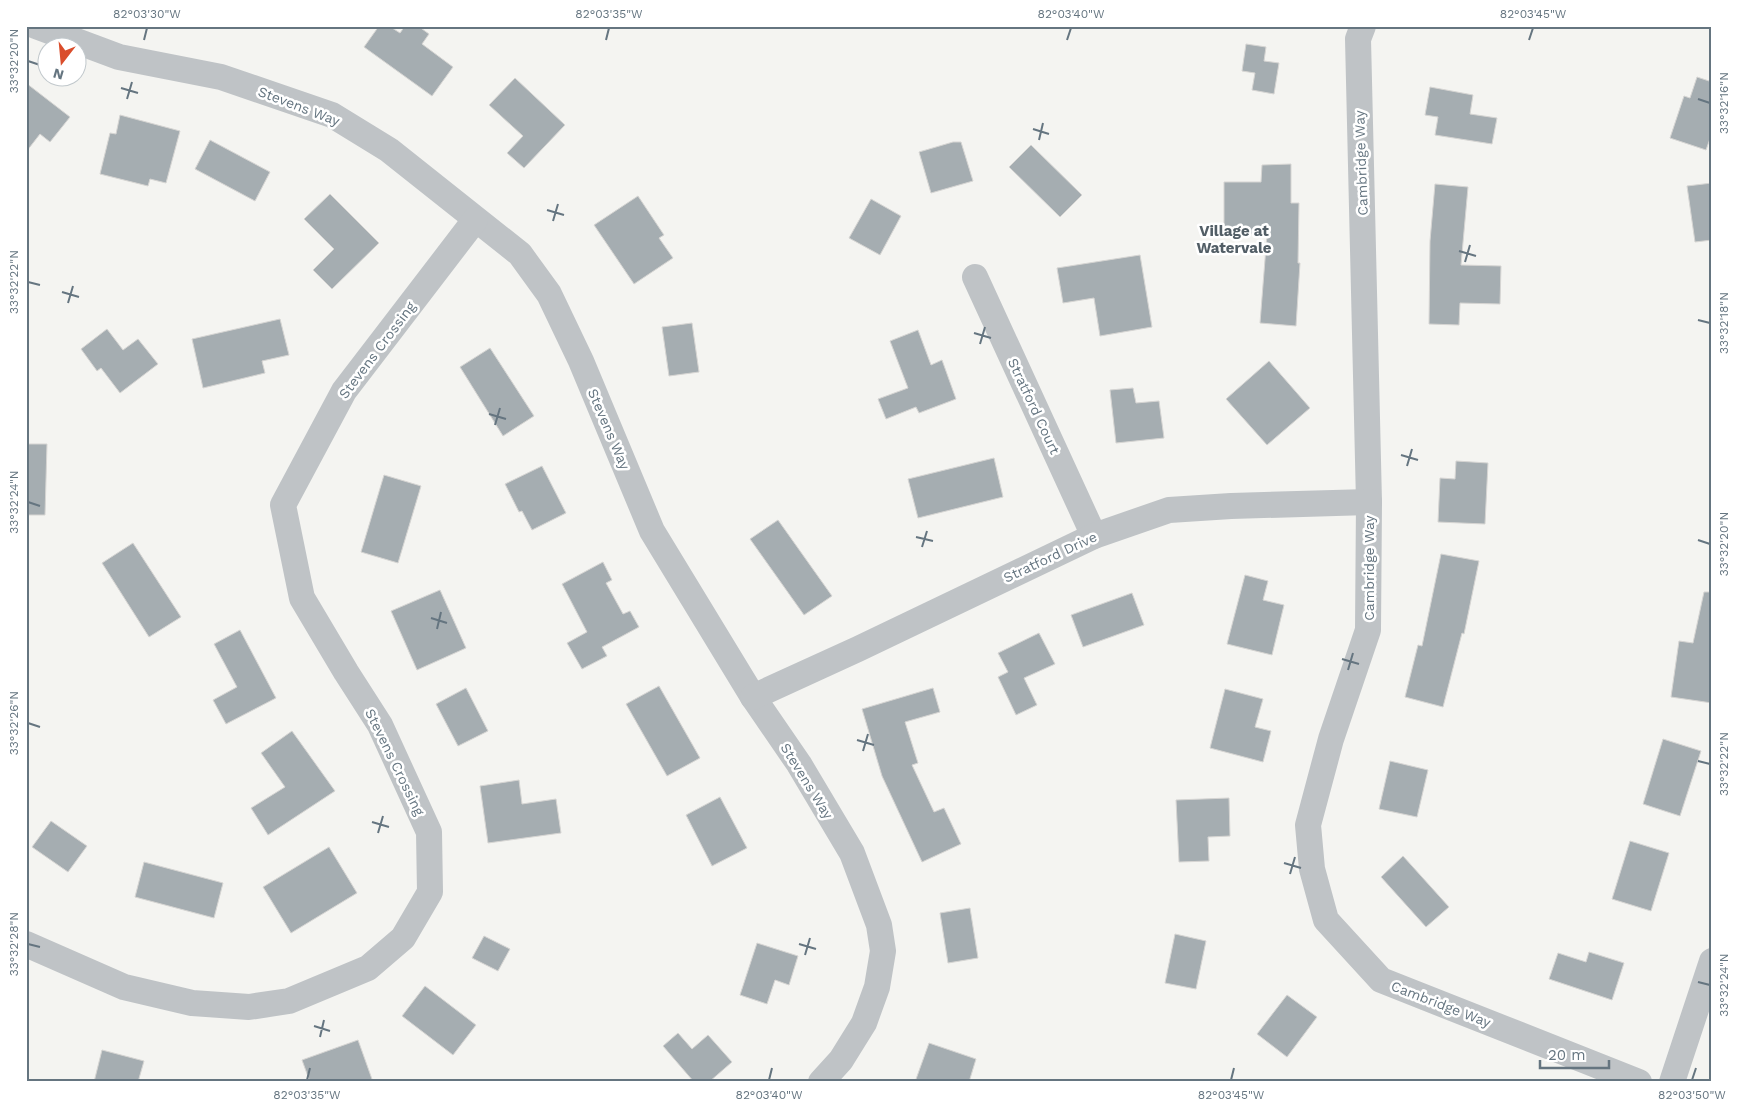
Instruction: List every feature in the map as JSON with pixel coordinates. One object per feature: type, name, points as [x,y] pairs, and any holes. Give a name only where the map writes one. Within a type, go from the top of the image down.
[{"type":"street","name":"Stevens Way","points":[[36,26],[119,57],[221,78],[332,115],[389,150],[520,254],[549,294],[581,360],[652,530],[753,697],[798,764],[852,853],[879,925],[883,951],[878,987],[864,1022],[840,1060],[821,1082]]},
{"type":"street","name":"Cambridge Way","points":[[1363,26],[1358,39],[1369,502],[1368,630],[1331,739],[1308,824],[1312,868],[1326,920],[1381,980],[1639,1082]]},
{"type":"street","name":"Stevens Crossing","points":[[26,944],[124,987],[192,1003],[249,1008],[289,1002],[368,968],[403,938],[430,892],[429,832],[380,725],[302,598],[283,506],[344,391],[475,220]]},
{"type":"street","name":"Stratford Court","points":[[975,277],[1094,536]]},
{"type":"street","name":"Stratford Drive","points":[[753,697],[867,645],[1094,536],[1169,510],[1231,506],[1369,502]]},
{"type":"street","points":[[1672,1082],[1712,961]]},
{"type":"building","points":[[379,26],[389,26],[400,33],[405,26],[418,26],[429,34],[422,44],[453,67],[432,96],[364,47]]},
{"type":"building","points":[[1246,44],[1266,47],[1264,61],[1279,63],[1274,94],[1252,90],[1255,73],[1242,71]]},
{"type":"building","points":[[1697,77],[1712,82],[1712,133],[1706,150],[1670,138],[1684,96],[1690,98]]},
{"type":"building","points":[[515,78],[565,125],[524,168],[507,153],[523,136],[489,105]]},
{"type":"building","points":[[26,83],[70,117],[50,142],[40,134],[26,152]]},
{"type":"building","points":[[1430,87],[1473,95],[1470,114],[1497,118],[1492,144],[1435,135],[1438,117],[1425,115]]},
{"type":"building","points":[[120,115],[180,131],[166,183],[150,179],[148,186],[100,174],[110,133],[116,134]]},
{"type":"building","points":[[210,140],[270,172],[255,201],[195,169]]},
{"type":"building","points":[[953,142],[961,142],[973,181],[931,193],[919,152]]},
{"type":"building","points":[[1031,145],[1082,195],[1060,217],[1009,167]]},
{"type":"building","points":[[1291,164],[1291,203],[1299,203],[1298,263],[1300,263],[1296,326],[1260,323],[1267,234],[1224,234],[1224,182],[1261,182],[1262,165]]},
{"type":"building","points":[[1712,183],[1712,240],[1695,242],[1687,186]]},
{"type":"building","points":[[1435,184],[1468,187],[1461,265],[1501,266],[1500,304],[1460,303],[1459,325],[1429,324],[1430,241]]},
{"type":"building","points":[[330,194],[379,243],[332,289],[313,270],[334,249],[304,219]]},
{"type":"building","points":[[638,196],[664,235],[659,238],[673,258],[634,284],[594,225]]},
{"type":"building","points":[[871,199],[901,216],[880,255],[849,238]]},
{"type":"building","points":[[1140,255],[1152,327],[1100,336],[1094,298],[1063,303],[1057,268]]},
{"type":"building","points":[[280,319],[289,355],[262,361],[265,373],[203,388],[192,339]]},
{"type":"building","points":[[692,323],[699,372],[669,376],[662,327]]},
{"type":"building","points":[[107,329],[123,350],[138,339],[158,364],[120,393],[101,368],[97,371],[81,349]]},
{"type":"building","points":[[918,330],[931,365],[942,360],[956,399],[919,413],[916,407],[886,419],[878,399],[908,388],[890,341]]},
{"type":"building","points":[[490,348],[534,416],[503,436],[460,367]]},
{"type":"building","points":[[1269,361],[1310,408],[1267,445],[1226,399]]},
{"type":"building","points":[[1133,388],[1136,403],[1159,401],[1164,438],[1116,443],[1110,390]]},
{"type":"building","points":[[26,444],[47,444],[45,515],[26,515]]},
{"type":"building","points":[[994,458],[1003,497],[918,518],[908,479]]},
{"type":"building","points":[[1456,461],[1488,463],[1485,524],[1438,522],[1440,478],[1455,479]]},
{"type":"building","points":[[542,466],[566,513],[532,530],[522,511],[519,512],[505,484]]},
{"type":"building","points":[[384,475],[421,486],[398,563],[361,552]]},
{"type":"building","points":[[778,520],[832,596],[804,615],[750,539]]},
{"type":"building","points":[[133,543],[181,617],[149,637],[102,563]]},
{"type":"building","points":[[1441,554],[1479,561],[1464,634],[1462,633],[1443,707],[1405,697],[1418,645],[1422,646]]},
{"type":"building","points":[[603,562],[612,580],[606,583],[623,614],[630,611],[639,627],[602,647],[607,656],[582,669],[567,643],[587,632],[562,584]]},
{"type":"building","points":[[1245,575],[1268,581],[1263,600],[1284,605],[1272,655],[1227,644]]},
{"type":"building","points":[[440,590],[466,648],[417,670],[391,611]]},
{"type":"building","points":[[1704,592],[1712,592],[1712,703],[1671,697],[1679,641],[1693,643]]},
{"type":"building","points":[[1132,593],[1144,625],[1083,647],[1071,615]]},
{"type":"building","points":[[240,630],[276,698],[226,724],[213,700],[237,687],[214,644]]},
{"type":"building","points":[[1039,633],[1055,664],[1024,678],[1037,705],[1016,715],[998,677],[1008,672],[998,653]]},
{"type":"building","points":[[659,686],[700,758],[667,776],[626,704]]},
{"type":"building","points":[[466,688],[488,731],[458,746],[436,704]]},
{"type":"building","points":[[933,688],[940,712],[905,722],[918,763],[912,765],[934,812],[944,808],[961,844],[922,862],[882,776],[862,709]]},
{"type":"building","points":[[1225,689],[1263,699],[1255,727],[1271,731],[1263,762],[1210,748]]},
{"type":"building","points":[[292,731],[335,791],[268,835],[251,808],[285,787],[261,753]]},
{"type":"building","points":[[1663,739],[1701,751],[1680,816],[1643,804]]},
{"type":"building","points":[[1390,761],[1428,770],[1417,817],[1379,809]]},
{"type":"building","points":[[519,780],[522,804],[556,799],[561,833],[488,843],[480,786]]},
{"type":"building","points":[[720,797],[747,848],[712,866],[686,815]]},
{"type":"building","points":[[1229,798],[1230,836],[1208,837],[1209,861],[1179,862],[1176,800]]},
{"type":"building","points":[[51,821],[87,846],[68,872],[32,847]]},
{"type":"building","points":[[1630,841],[1669,853],[1651,911],[1612,899]]},
{"type":"building","points":[[329,847],[357,893],[291,933],[263,887]]},
{"type":"building","points":[[1403,856],[1449,907],[1426,927],[1381,877]]},
{"type":"building","points":[[144,862],[223,883],[214,918],[135,897]]},
{"type":"building","points":[[970,908],[978,958],[948,963],[940,913]]},
{"type":"building","points":[[1175,934],[1206,941],[1196,989],[1165,983]]},
{"type":"building","points":[[484,936],[510,949],[498,971],[472,958]]},
{"type":"building","points":[[757,943],[798,956],[789,985],[775,980],[767,1004],[740,995]]},
{"type":"building","points":[[1589,952],[1624,963],[1612,1000],[1549,979],[1558,953],[1586,962]]},
{"type":"building","points":[[425,986],[476,1025],[453,1055],[402,1016]]},
{"type":"building","points":[[1287,995],[1317,1017],[1287,1057],[1257,1034]]},
{"type":"building","points":[[678,1033],[692,1049],[708,1035],[732,1062],[709,1082],[694,1082],[663,1046]]},
{"type":"building","points":[[358,1040],[373,1082],[310,1082],[302,1060]]},
{"type":"building","points":[[929,1043],[976,1059],[969,1082],[915,1082]]},
{"type":"building","points":[[102,1050],[144,1061],[138,1082],[94,1082]]},
{"type":"district","name":"Village at Watervale","points":[[1234,240]]}]
